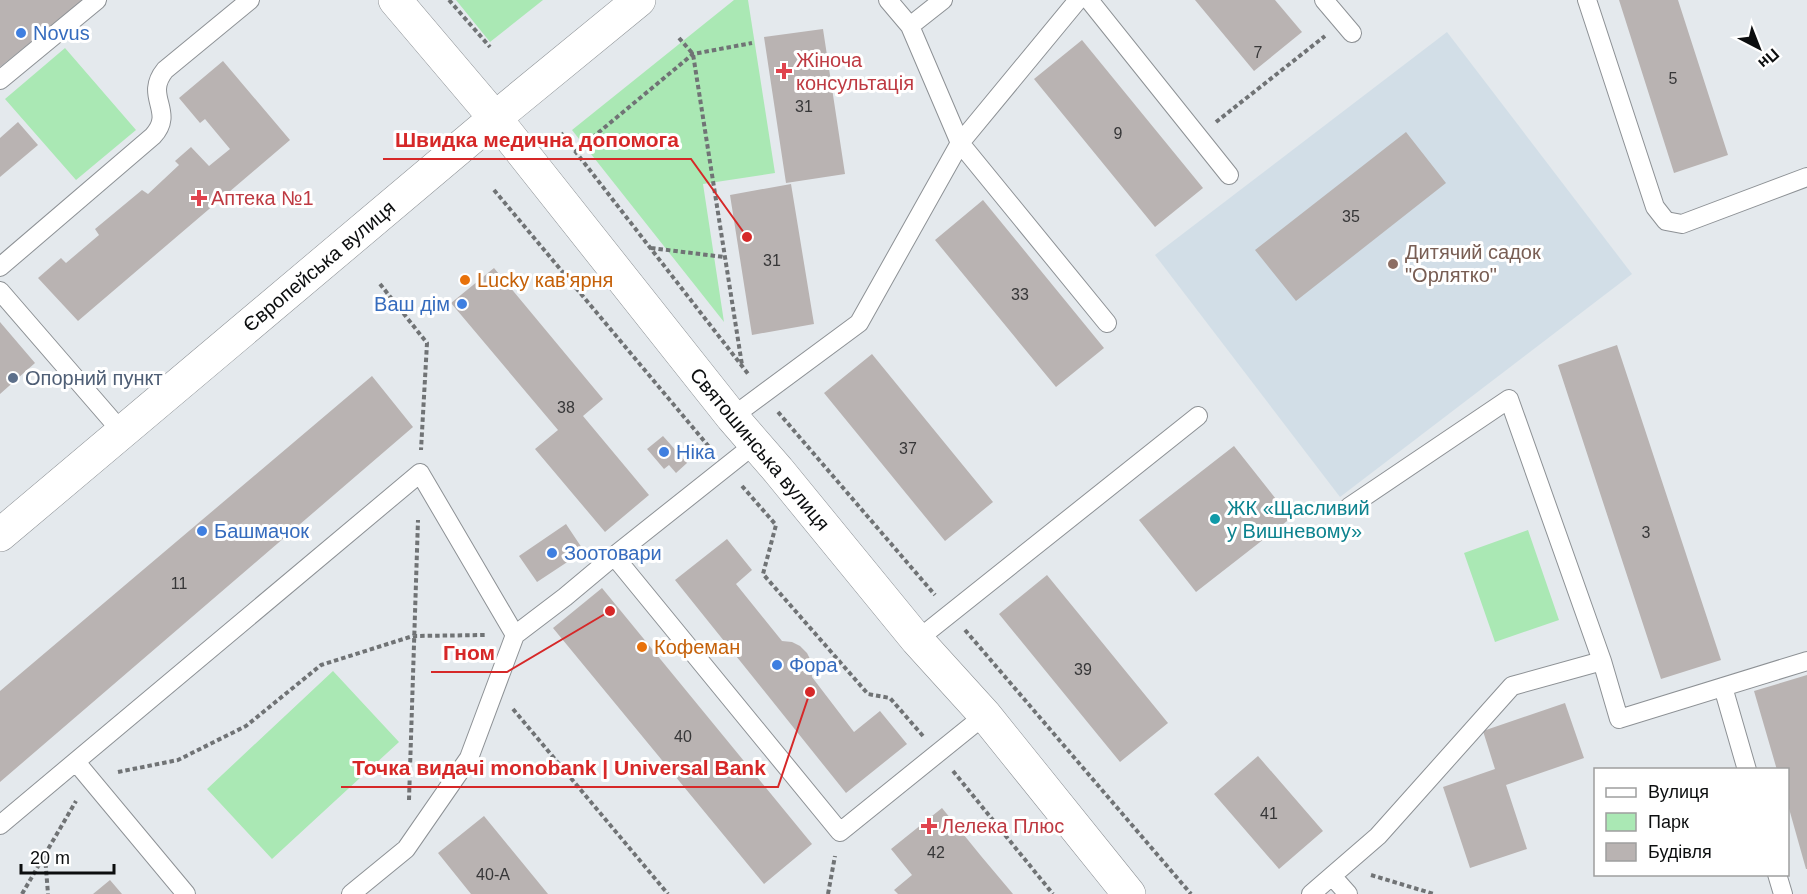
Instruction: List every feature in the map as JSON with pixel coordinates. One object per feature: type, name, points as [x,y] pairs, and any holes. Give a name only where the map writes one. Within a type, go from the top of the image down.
[{"type":"street","name":"Святошинська вулиця","points":[[395,0],[495,118],[732,417],[917,640],[984,715],[1129,894]]},
{"type":"street","name":"Європейська вулиця","points":[[0,535],[495,118],[639,0]]},
{"type":"lane","points":[[0,80],[97,0]]},
{"type":"lane","points":[[0,267],[153,136],[162,122],[156,88],[165,70],[250,0]]},
{"type":"lane","points":[[888,0],[910,26],[960,144],[1107,323]]},
{"type":"lane","points":[[910,26],[944,0]]},
{"type":"lane","points":[[732,417],[860,323],[960,144],[1078,0]]},
{"type":"lane","points":[[1089,0],[1229,175]]},
{"type":"lane","points":[[1324,0],[1347,28]]},
{"type":"lane","points":[[1587,0],[1654,207],[1666,221],[1682,224],[1807,177]]},
{"type":"lane","points":[[0,291],[122,432]]},
{"type":"lane","points":[[1349,507],[1509,399],[1602,661],[1619,719],[1807,661]]},
{"type":"lane","points":[[917,640],[1198,417]]},
{"type":"lane","points":[[351,894],[405,849],[469,758],[515,635],[755,444]]},
{"type":"lane","points":[[0,825],[420,473],[515,635]]},
{"type":"lane","points":[[614,556],[840,832],[984,715]]},
{"type":"lane","points":[[1311,894],[1378,836],[1512,686],[1602,661]]},
{"type":"lane","points":[[1723,687],[1746,768]]},
{"type":"lane","points":[[76,762],[186,894]]},
{"type":"lane","points":[[1338,871],[1348,894]]},
{"type":"lane","points":[[1778,876],[1783,894]]},
{"type":"path","points":[[449,0],[490,47]]},
{"type":"path","points":[[1198,136],[1347,28]]},
{"type":"path","points":[[679,38],[693,54],[742,365]]},
{"type":"path","points":[[575,152],[693,54],[752,43]]},
{"type":"path","points":[[561,133],[762,393],[1191,894]]},
{"type":"path","points":[[494,190],[776,525],[763,574],[868,694],[890,698],[1053,894]]},
{"type":"path","points":[[651,248],[724,257]]},
{"type":"path","points":[[380,284],[427,343],[413,636],[411,783],[405,849]]},
{"type":"path","points":[[22,894],[90,778],[178,760],[246,726],[321,665],[413,636],[515,635]]},
{"type":"path","points":[[495,688],[668,894]]},
{"type":"path","points":[[828,894],[840,832]]},
{"type":"path","points":[[45,855],[48,894]]},
{"type":"path","points":[[1338,871],[1434,894]]},
{"type":"shaded area","name":"Дитячий садок \"Орлятко\"","points":[[1447,32],[1632,274],[1340,497],[1155,255]]},
{"type":"green space","points":[[456,0],[543,0],[490,42]]},
{"type":"green space","points":[[734,0],[748,0],[775,173],[703,184],[724,322],[572,130]]},
{"type":"green space","points":[[65,48],[136,130],[76,180],[5,99]]},
{"type":"green space","points":[[1528,530],[1559,620],[1495,642],[1464,553]]},
{"type":"green space","points":[[333,671],[399,742],[272,859],[207,789]]},
{"type":"building","name":"Novus","points":[[0,0],[83,0],[0,67]]},
{"type":"building","points":[[1195,0],[1275,0],[1302,32],[1254,71]]},
{"type":"building","points":[[1619,0],[1678,0],[1728,155],[1674,173]]},
{"type":"building","points":[[823,29],[845,174],[786,183],[764,37]]},
{"type":"building","points":[[1082,40],[1203,188],[1155,227],[1034,79]]},
{"type":"building","points":[[223,61],[290,140],[78,321],[38,278],[61,258],[66,263],[99,235],[95,229],[142,190],[148,194],[179,165],[175,161],[191,147],[209,166],[230,149],[205,119],[200,123],[179,98]]},
{"type":"building","points":[[18,122],[38,145],[0,177],[0,138]]},
{"type":"building","points":[[1406,132],[1446,183],[1296,301],[1255,250]]},
{"type":"building","points":[[791,184],[814,324],[752,335],[730,195]]},
{"type":"building","points":[[983,200],[1104,348],[1056,387],[935,240]]},
{"type":"building","points":[[494,268],[603,399],[583,416],[649,495],[605,532],[535,449],[558,430],[451,303]]},
{"type":"building","points":[[0,322],[35,363],[0,394]]},
{"type":"building","points":[[1617,345],[1721,660],[1661,679],[1558,365]]},
{"type":"building","points":[[872,354],[993,502],[945,541],[824,393]]},
{"type":"building","points":[[372,376],[413,427],[0,782],[0,691]]},
{"type":"building","name":"Ніка","points":[[663,436],[687,463],[676,473],[669,465],[664,469],[647,449]]},
{"type":"building","name":"ЖК «Щасливий у Вишневому»","points":[[1234,446],[1291,518],[1196,592],[1139,520]]},
{"type":"building","name":"Зоотовари","points":[[566,524],[584,551],[537,582],[519,556]]},
{"type":"building","name":"Фора","points":[[727,539],[752,570],[736,584],[782,641],[792,642],[807,653],[811,661],[812,677],[854,732],[880,711],[907,744],[846,793],[675,580]]},
{"type":"building","points":[[1047,575],[1168,723],[1120,762],[999,614]]},
{"type":"building","points":[[602,588],[812,844],[764,884],[553,628]]},
{"type":"building","points":[[1807,675],[1807,869],[1789,809],[1789,768],[1776,768],[1754,691]]},
{"type":"building","points":[[1565,703],[1584,758],[1506,785],[1527,849],[1470,868],[1443,787],[1495,769],[1483,731]]},
{"type":"building","points":[[1258,756],[1323,831],[1279,869],[1214,794]]},
{"type":"building","points":[[942,808],[1013,894],[898,894],[894,890],[912,875],[891,849]]},
{"type":"building","points":[[484,816],[548,894],[471,894],[438,853]]},
{"type":"building","points":[[110,880],[122,894],[93,894]]},
{"type":"place","name":"Novus","points":[[21,33]]},
{"type":"place","name":"Жіноча консультація","points":[[784,71]]},
{"type":"place","name":"Аптека №1","points":[[199,198]]},
{"type":"place","name":"Швидка медична допомога","points":[[747,237]]},
{"type":"place","name":"Дитячий садок \"Орлятко\"","points":[[1393,264]]},
{"type":"place","name":"Lucky кав'ярня","points":[[465,280]]},
{"type":"place","name":"Ваш дім","points":[[462,304]]},
{"type":"place","name":"Опорний пункт","points":[[13,378]]},
{"type":"place","name":"Ніка","points":[[664,452]]},
{"type":"place","name":"ЖК «Щасливий у Вишневому»","points":[[1215,519]]},
{"type":"place","name":"Башмачок","points":[[202,531]]},
{"type":"place","name":"Зоотовари","points":[[552,553]]},
{"type":"place","name":"Гном","points":[[610,611]]},
{"type":"place","name":"Кофеман","points":[[642,647]]},
{"type":"place","name":"Фора","points":[[777,665]]},
{"type":"place","name":"Точка видачі monobank | Universal Bank","points":[[810,692]]},
{"type":"place","name":"Лелека Плюс","points":[[929,826]]}]
